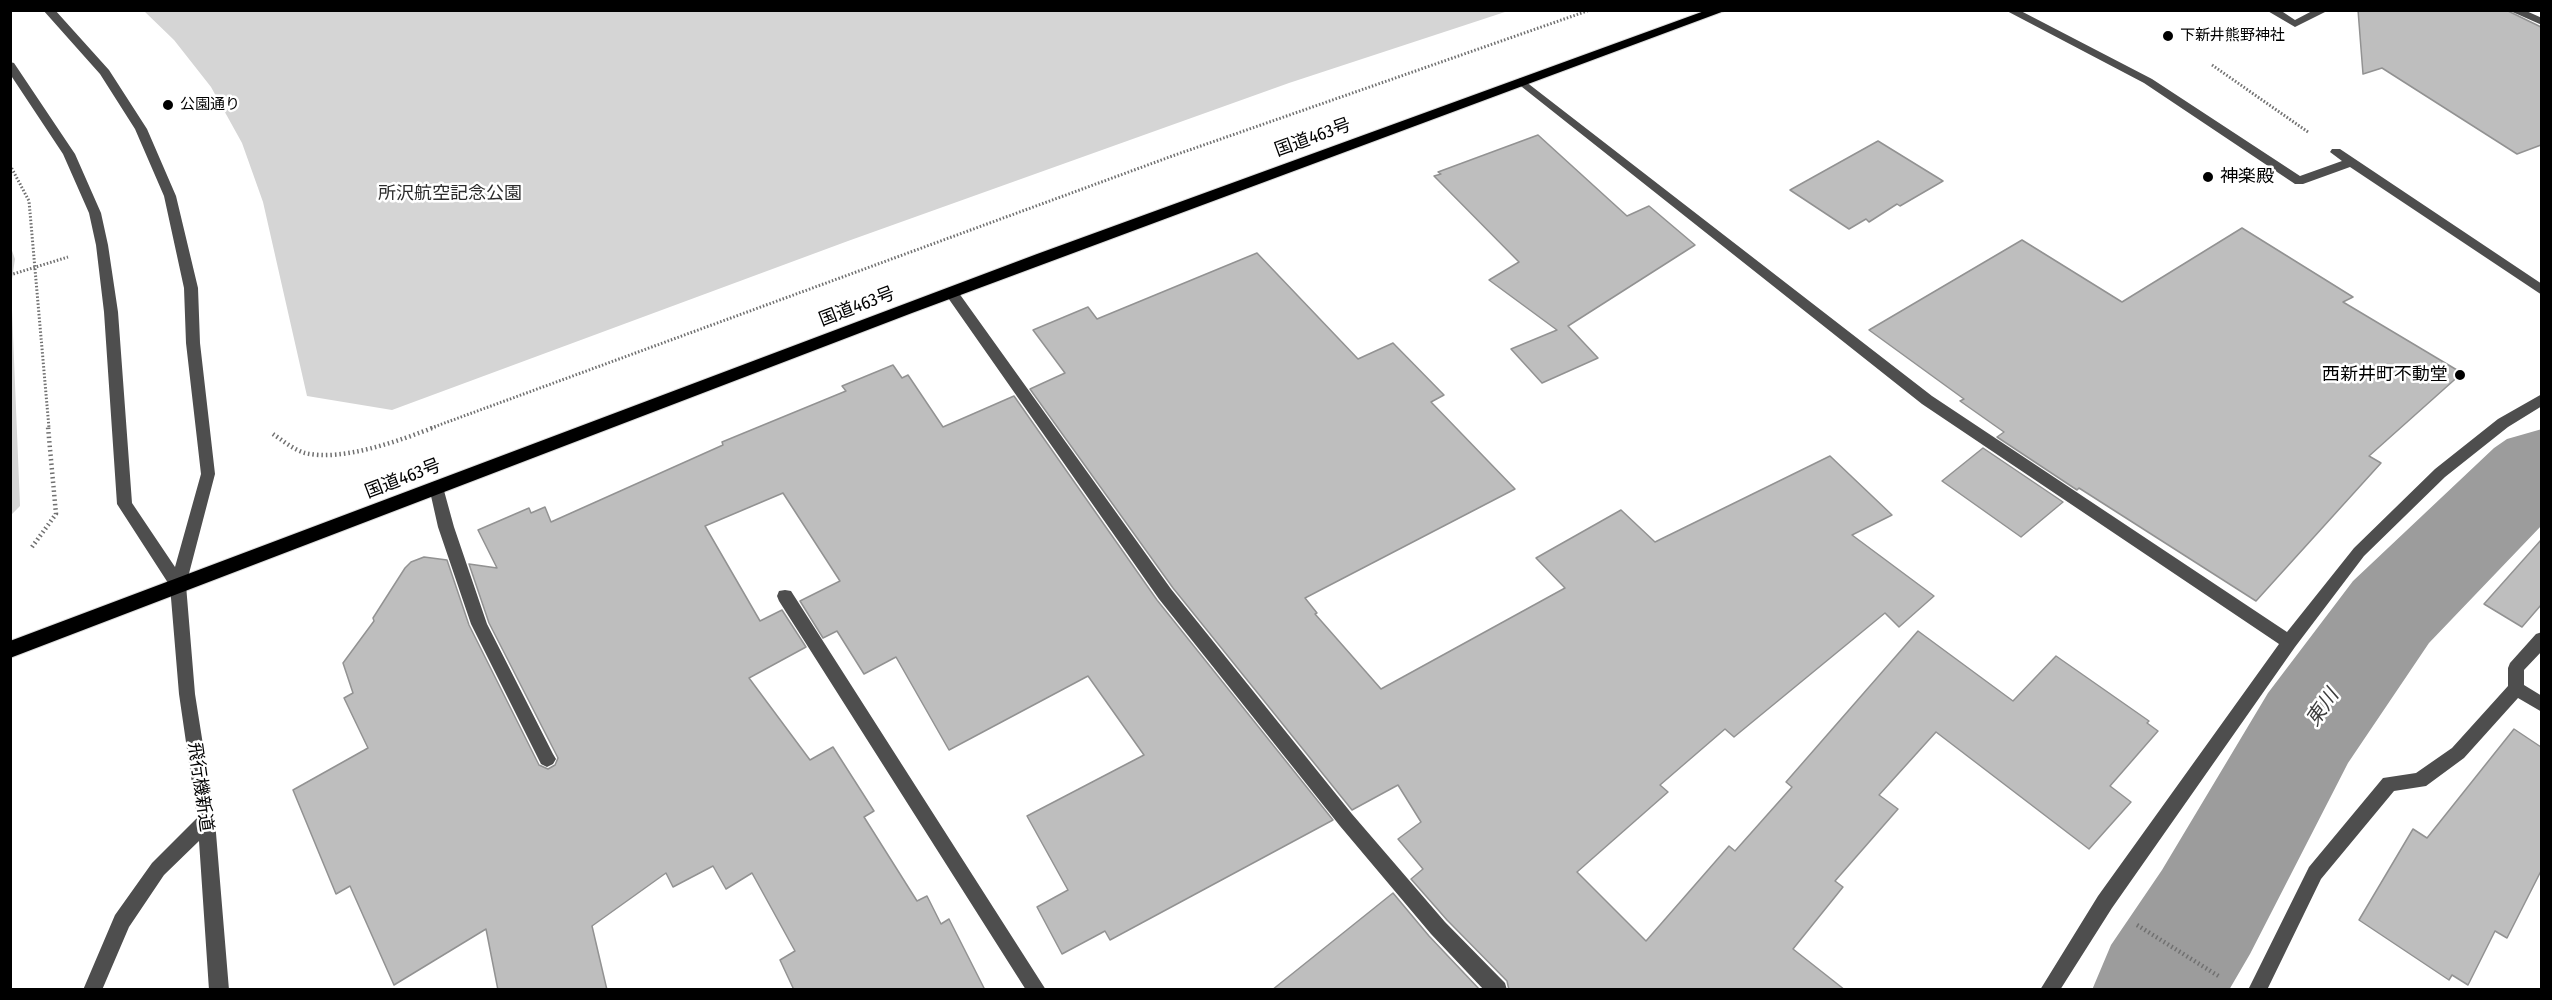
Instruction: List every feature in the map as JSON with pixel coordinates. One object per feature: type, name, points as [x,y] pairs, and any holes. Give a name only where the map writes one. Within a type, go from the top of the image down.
[{"type":"highway","name":"国道463号","points":[[10,650],[951,292],[1521,81],[1721,10]]},
{"type":"street","points":[[48,10],[83,45],[105,72],[141,129],[170,196],[191,288],[193,343],[208,474],[178,585]]},
{"type":"street","points":[[2010,10],[2148,81],[2299,180],[2352,162]]},
{"type":"street","points":[[2271,10],[2295,24],[2324,10]]},
{"type":"street","points":[[2513,10],[2541,22]]},
{"type":"street","points":[[10,65],[69,154],[94,213],[102,245],[111,312],[125,504],[178,585]]},
{"type":"street","points":[[1521,81],[1927,400],[2289,642]]},
{"type":"street","points":[[2336,152],[2541,291]]},
{"type":"street","points":[[951,292],[1165,594],[1346,820],[1438,928],[1498,990]]},
{"type":"street","points":[[2049,990],[2105,902],[2289,642],[2359,552],[2440,473],[2503,423],[2541,399]]},
{"type":"street","points":[[436,487],[446,527],[479,624],[547,759]]},
{"type":"street","name":"飛行機新道","points":[[178,585],[187,694],[206,821],[219,990]]},
{"type":"street","points":[[785,596],[1037,990]]},
{"type":"street","points":[[2257,990],[2315,873],[2390,784],[2420,780],[2458,753],[2516,688],[2516,668],[2541,639]]},
{"type":"street","points":[[2516,688],[2541,705]]},
{"type":"street","points":[[92,990],[122,921],[158,869],[206,821]]},
{"type":"path","points":[[273,434],[304,453],[341,454],[394,442],[1164,159],[1590,10]]},
{"type":"path","points":[[2212,65],[2336,152]]},
{"type":"path","points":[[10,165],[29,201],[56,514],[32,547]]},
{"type":"path","points":[[10,275],[102,245]]},
{"type":"path","points":[[2141,928],[2222,979]]},
{"type":"green space","name":"所沢航空記念公園","points":[[144,11],[1508,11],[1289,83],[848,241],[392,410],[307,396],[263,202],[242,143],[211,87],[174,40]]},
{"type":"green space","points":[[10,245],[15,259],[11,286],[20,506],[11,515]]},
{"type":"building","points":[[2358,10],[2506,10],[2541,27],[2541,145],[2517,154],[2382,68],[2363,74]]},
{"type":"building","points":[[1538,135],[1627,216],[1649,206],[1695,245],[1568,326],[1598,358],[1542,383],[1511,349],[1557,330],[1489,280],[1519,262],[1434,176],[1441,174],[1438,172]]},
{"type":"building","points":[[1878,141],[1943,181],[1900,206],[1897,204],[1869,222],[1866,219],[1849,229],[1790,190]]},
{"type":"building","points":[[2242,228],[2353,297],[2343,302],[2462,373],[2369,456],[2381,463],[2256,601],[2079,488],[2077,490],[1997,437],[2004,432],[1960,401],[1964,399],[1869,330],[2022,240],[2122,302]]},
{"type":"building","points":[[1257,253],[1358,359],[1393,343],[1444,395],[1431,402],[1515,489],[1305,598],[1317,613],[1315,614],[1381,689],[1565,588],[1536,558],[1621,510],[1655,542],[1830,456],[1892,515],[1852,535],[1934,596],[1899,627],[1885,613],[1734,737],[1725,729],[1660,785],[1668,792],[1577,872],[1646,941],[1729,846],[1735,851],[1792,787],[1786,782],[1918,631],[2013,701],[2056,656],[2149,721],[2147,723],[2158,731],[2110,786],[2131,802],[2089,849],[1936,732],[1879,795],[1898,809],[1835,881],[1843,887],[1793,949],[1845,990],[1509,990],[1507,981],[1447,920],[1411,879],[1423,869],[1398,839],[1421,822],[1398,785],[1352,810],[1173,588],[1030,389],[1065,373],[1033,330],[1088,307],[1097,319]]},
{"type":"building","points":[[893,365],[902,378],[908,375],[943,427],[1014,396],[1157,600],[1333,820],[1110,940],[1105,931],[1062,954],[1037,907],[1068,890],[1027,816],[1144,755],[1088,676],[949,750],[896,657],[864,674],[837,631],[823,638],[800,601],[840,581],[783,493],[705,526],[760,621],[782,610],[806,647],[749,678],[810,760],[833,747],[874,811],[864,817],[917,901],[927,896],[941,924],[949,919],[985,990],[794,990],[780,960],[795,951],[752,873],[726,889],[713,866],[673,887],[666,873],[592,926],[607,990],[498,990],[486,929],[394,985],[350,886],[336,894],[293,790],[368,748],[344,698],[353,693],[343,663],[374,621],[373,618],[405,568],[411,562],[424,557],[447,560],[469,625],[539,765],[548,769],[555,765],[558,758],[489,623],[469,564],[497,568],[478,530],[529,508],[531,513],[545,507],[551,522],[723,445],[722,442],[846,391],[842,386]]},
{"type":"building","points":[[1983,448],[2063,502],[2021,537],[1942,481]]},
{"type":"building","points":[[2541,540],[2541,605],[2522,627],[2484,604]]},
{"type":"building","points":[[2514,729],[2541,747],[2541,871],[2507,938],[2495,931],[2468,985],[2452,975],[2449,980],[2359,920],[2413,829],[2427,838]]},
{"type":"building","points":[[1393,893],[1429,936],[1480,990],[1272,990]]},
{"type":"waterway","name":"東川","points":[[2156,990],[2206,912],[2308,728],[2391,612],[2529,475],[2542,466]]},
{"type":"place","name":"下新井熊野神社","points":[[2168,36]]},
{"type":"place","name":"公園通り","points":[[168,105]]},
{"type":"place","name":"神楽殿","points":[[2208,177]]},
{"type":"place","name":"西新井町不動堂","points":[[2460,375]]}]
